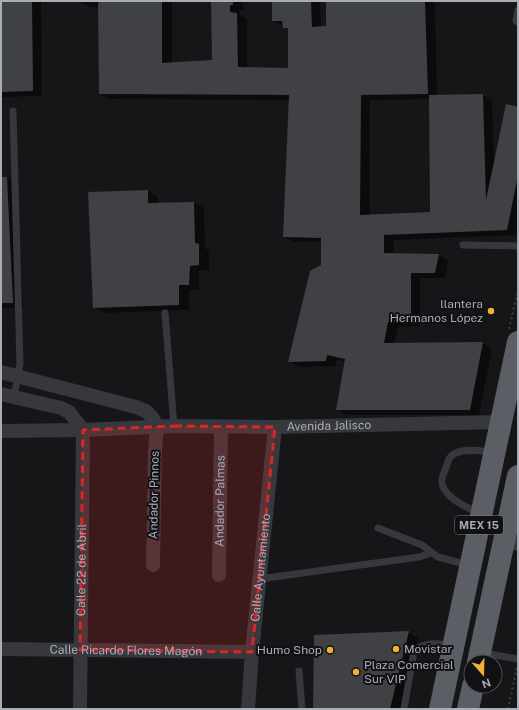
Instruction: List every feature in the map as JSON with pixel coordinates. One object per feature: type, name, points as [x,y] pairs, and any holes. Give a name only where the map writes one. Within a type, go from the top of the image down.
[{"type":"highway","name":"MEX 15","points":[[440,709],[518,342]]},
{"type":"highway","name":"MEX 15","points":[[480,654],[511,542],[518,476]]},
{"type":"highway","points":[[468,709],[471,694]]},
{"type":"street","points":[[1,372],[18,378],[136,407],[146,411],[152,417],[157,426]]},
{"type":"street","points":[[8,396],[61,408],[69,412],[83,430]]},
{"type":"street","name":"Avenida Jalisco","points":[[1,430],[83,430],[157,426],[221,428],[502,422]]},
{"type":"street","name":"Andador Pinnos","points":[[153,564],[155,450],[157,426]]},
{"type":"street","name":"Calle Ayuntamiento","points":[[248,709],[259,578],[275,427]]},
{"type":"street","name":"Andador Palmas","points":[[219,575],[221,428]]},
{"type":"street","name":"Calle 22 de Abril","points":[[80,709],[83,430]]},
{"type":"street","name":"Calle Ricardo Flores Magón","points":[[1,648],[252,652]]},
{"type":"lane","points":[[518,10],[516,22],[518,22]]},
{"type":"lane","points":[[8,396],[18,378],[20,364],[13,110]]},
{"type":"lane","points":[[463,245],[518,246]]},
{"type":"lane","points":[[165,313],[174,426]]},
{"type":"lane","points":[[482,514],[471,510],[450,496],[444,489],[441,481],[449,458],[456,453],[470,451],[495,452]]},
{"type":"lane","points":[[378,528],[422,544],[431,553],[438,557],[471,565]]},
{"type":"lane","points":[[259,578],[419,558],[431,553]]},
{"type":"lane","points":[[404,709],[414,651],[421,645],[430,643],[454,646]]},
{"type":"lane","points":[[503,658],[518,659]]},
{"type":"lane","points":[[299,671],[302,709]]},
{"type":"path","points":[[508,709],[518,662]]},
{"type":"highlighted area","points":[[174,426],[275,427],[252,652],[80,650],[83,430]]},
{"type":"building","points":[[1,1],[32,1],[33,91],[1,92]]},
{"type":"building","points":[[98,1],[162,1],[162,63],[212,60],[211,1],[233,1],[233,5],[230,5],[230,12],[237,13],[238,67],[288,68],[288,28],[283,28],[282,21],[272,21],[272,2],[311,1],[312,27],[326,26],[326,1],[425,1],[428,94],[361,95],[360,215],[430,212],[429,95],[483,94],[486,200],[506,104],[518,107],[518,175],[507,230],[384,235],[384,253],[439,254],[435,273],[411,273],[411,321],[388,322],[384,343],[483,342],[470,410],[336,410],[345,359],[327,355],[326,361],[288,362],[310,271],[321,265],[321,238],[283,237],[289,95],[99,94]]},
{"type":"building","points":[[1,177],[7,177],[13,303],[1,303]]},
{"type":"building","points":[[148,190],[148,203],[194,202],[195,243],[199,244],[199,265],[190,266],[189,285],[179,285],[179,305],[93,308],[88,192]]},
{"type":"building","name":"Plaza Comercial Sur VIP","points":[[409,631],[390,709],[313,709],[314,635]]},
{"type":"place","name":"llantera Hermanos López","points":[[491,311]]},
{"type":"place","name":"Movistar","points":[[396,649]]},
{"type":"place","name":"Humo Shop","points":[[330,650]]},
{"type":"place","name":"Plaza Comercial Sur VIP","points":[[356,672]]}]
